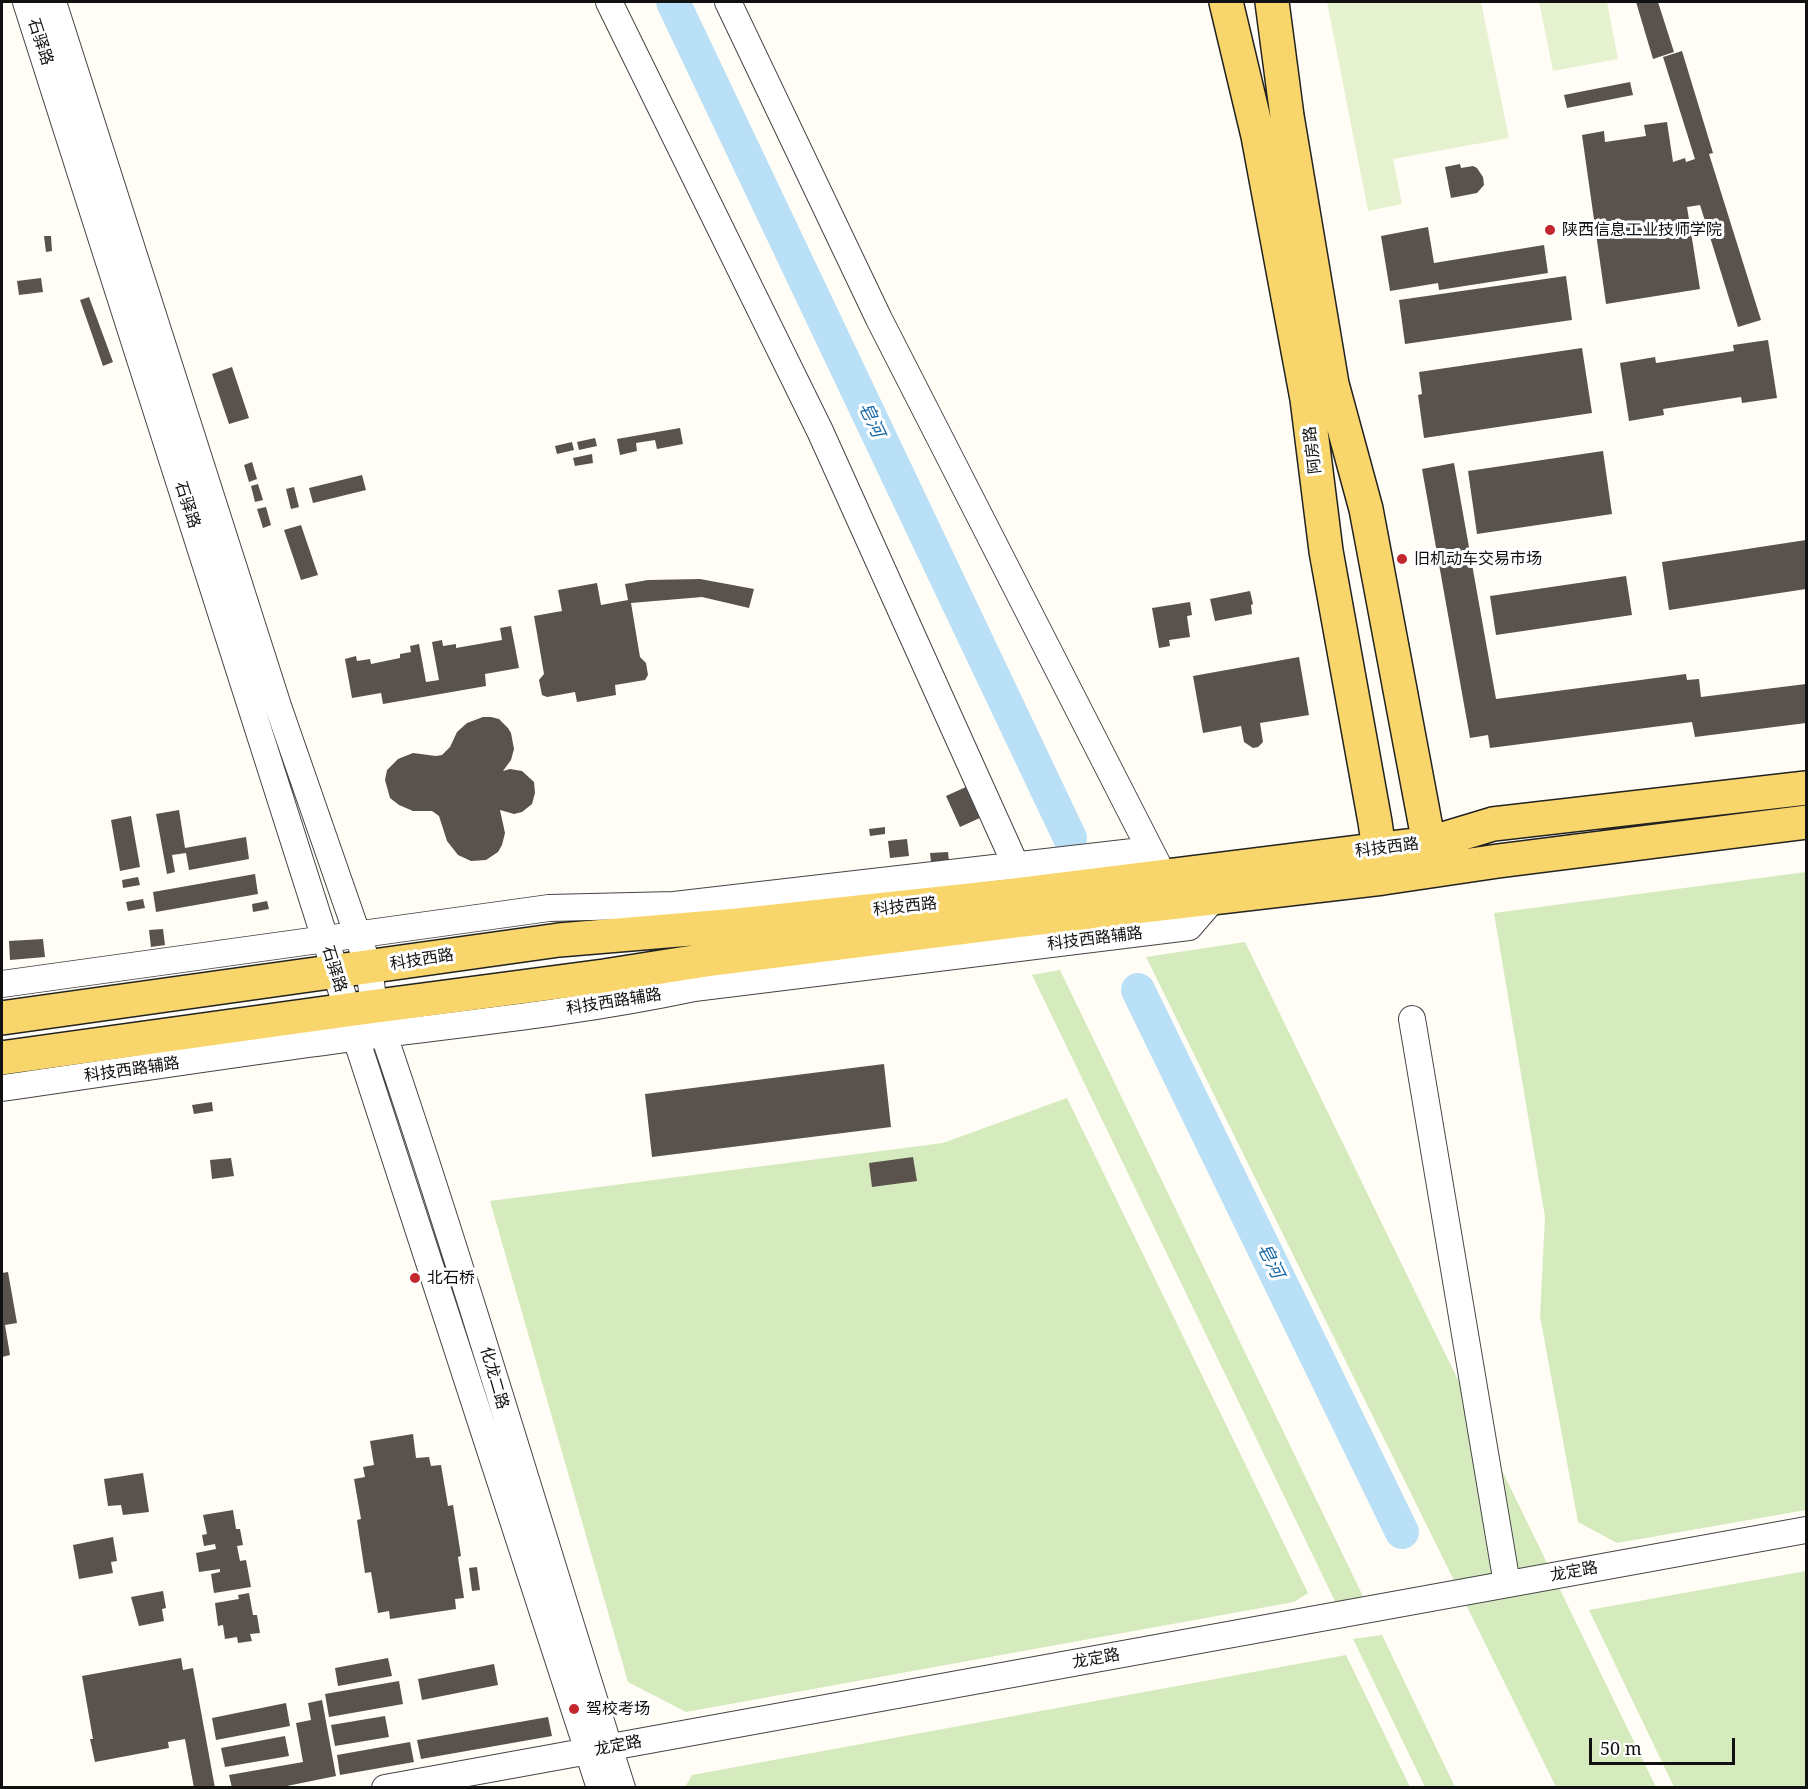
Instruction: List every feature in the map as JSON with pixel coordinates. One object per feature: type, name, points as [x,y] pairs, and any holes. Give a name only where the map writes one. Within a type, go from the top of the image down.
[{"type":"main road","name":"阿房路","points":[[1226,2],[1258,136],[1307,399],[1326,551],[1383,876]]},
{"type":"main road","name":"阿房路","points":[[1272,2],[1287,116],[1332,384],[1366,509],[1434,869]]},
{"type":"main road","name":"科技西路","points":[[1434,869],[1493,824],[1806,788]]},
{"type":"main road","name":"科技西路","points":[[2,1058],[365,1022],[581,980],[706,960],[1806,822]]},
{"type":"main road","name":"科技西路","points":[[2,1018],[559,940],[738,925],[1022,879],[1157,862],[1383,876]]},
{"type":"street","name":"石驿路","points":[[26,2],[336,973],[365,1022]]},
{"type":"street","name":"石驿路","points":[[53,2],[278,706],[369,968]]},
{"type":"street","points":[[2,984],[549,908],[674,905],[1022,879],[820,431],[609,2]]},
{"type":"street","points":[[728,2],[879,319],[1157,862]]},
{"type":"street","name":"化龙二路","points":[[369,968],[365,1022],[474,1308],[599,1749],[600,1788]]},
{"type":"street","points":[[1412,1019],[1507,1584]]},
{"type":"street","name":"科技西路辅路","points":[[2,1088],[365,1022]]},
{"type":"street","name":"龙定路","points":[[385,1788],[1806,1530]]},
{"type":"street","name":"化龙二路","points":[[599,1749],[622,1788]]},
{"type":"green space","points":[[1327,2],[1481,2],[1509,138],[1393,159],[1402,204],[1368,211]]},
{"type":"green space","points":[[1539,2],[1607,2],[1618,59],[1553,71]]},
{"type":"green space","points":[[1806,872],[1806,1510],[1617,1543],[1578,1522],[1540,1316],[1545,1217],[1494,913]]},
{"type":"green space","points":[[1245,942],[1656,1787],[1556,1787],[1146,957]]},
{"type":"green space","points":[[1060,970],[1375,1621],[1347,1626],[1032,975]]},
{"type":"green space","points":[[1067,1098],[1308,1593],[1294,1602],[686,1712],[628,1682],[490,1201],[943,1143]]},
{"type":"green space","points":[[1806,1571],[1806,1787],[1674,1787],[1589,1610]]},
{"type":"green space","points":[[1382,1635],[1455,1787],[1425,1787],[1353,1639]]},
{"type":"green space","points":[[1346,1655],[1410,1787],[685,1787],[692,1775]]},
{"type":"building","points":[[1636,2],[1658,2],[1674,52],[1653,59]]},
{"type":"building","points":[[1682,51],[1713,153],[1709,154],[1761,320],[1738,327],[1700,205],[1687,207],[1700,289],[1606,304],[1582,135],[1604,131],[1605,142],[1646,136],[1644,125],[1667,122],[1673,162],[1685,158],[1686,162],[1695,159],[1663,57]]},
{"type":"building","points":[[1630,82],[1633,95],[1567,108],[1564,95]]},
{"type":"building","points":[[1460,164],[1461,168],[1473,166],[1477,168],[1483,177],[1484,185],[1477,193],[1451,198],[1445,167]]},
{"type":"building","points":[[1428,227],[1434,263],[1544,245],[1548,273],[1439,290],[1438,283],[1390,291],[1381,236]]},
{"type":"building","points":[[44,236],[51,236],[52,251],[46,252]]},
{"type":"building","points":[[1566,276],[1572,320],[1405,344],[1399,300]]},
{"type":"building","points":[[41,278],[43,292],[19,295],[17,281]]},
{"type":"building","points":[[89,297],[113,362],[103,366],[80,300]]},
{"type":"building","points":[[1768,340],[1777,398],[1742,403],[1741,397],[1663,409],[1664,415],[1629,421],[1620,363],[1655,357],[1656,363],[1734,351],[1733,345]]},
{"type":"building","points":[[1582,348],[1592,413],[1424,438],[1418,395],[1422,394],[1419,372]]},
{"type":"building","points":[[232,367],[249,418],[229,424],[212,374]]},
{"type":"building","points":[[680,428],[683,444],[657,449],[655,440],[636,443],[637,451],[620,455],[617,439]]},
{"type":"building","points":[[595,438],[597,446],[579,450],[577,442]]},
{"type":"building","points":[[572,442],[574,450],[557,454],[555,446]]},
{"type":"building","points":[[1603,451],[1612,514],[1477,534],[1468,471]]},
{"type":"building","points":[[592,454],[593,463],[575,466],[573,458]]},
{"type":"building","points":[[252,462],[257,479],[249,482],[244,465]]},
{"type":"building","points":[[1454,463],[1496,699],[1686,674],[1687,680],[1699,679],[1701,697],[1806,684],[1806,723],[1695,737],[1692,722],[1490,748],[1488,735],[1470,738],[1422,469]]},
{"type":"building","points":[[362,475],[366,490],[313,503],[309,488]]},
{"type":"building","points":[[258,484],[263,500],[255,502],[251,486]]},
{"type":"building","points":[[294,487],[299,507],[291,509],[286,489]]},
{"type":"building","points":[[266,507],[271,525],[263,528],[257,509]]},
{"type":"building","points":[[301,525],[318,575],[301,580],[284,530]]},
{"type":"building","points":[[1806,540],[1806,589],[1669,610],[1662,562]]},
{"type":"building","points":[[1626,576],[1632,615],[1496,635],[1490,596]]},
{"type":"building","points":[[700,579],[754,589],[749,608],[702,597],[631,603],[640,657],[646,663],[648,675],[645,680],[615,685],[616,695],[577,702],[575,692],[547,697],[542,695],[539,680],[544,674],[534,616],[562,611],[558,590],[597,583],[601,605],[628,600],[625,584],[648,580]]},
{"type":"building","points":[[1250,591],[1253,604],[1251,605],[1252,614],[1215,621],[1210,599]]},
{"type":"building","points":[[1190,602],[1192,615],[1187,616],[1190,637],[1169,640],[1170,646],[1159,648],[1152,608]]},
{"type":"building","points":[[511,626],[519,668],[485,674],[486,686],[383,704],[381,693],[352,698],[345,659],[356,656],[357,661],[370,659],[371,664],[400,658],[400,654],[411,652],[410,646],[419,644],[426,682],[439,680],[432,642],[442,640],[443,646],[456,644],[456,648],[502,640],[500,628]]},
{"type":"building","points":[[1299,657],[1309,715],[1260,723],[1263,742],[1253,748],[1244,742],[1241,726],[1203,733],[1193,676]]},
{"type":"building","points":[[483,717],[499,719],[508,728],[514,749],[511,760],[503,771],[510,769],[522,771],[534,782],[535,793],[532,804],[522,812],[514,814],[500,810],[505,833],[502,845],[498,852],[486,860],[471,861],[458,855],[447,841],[439,816],[432,811],[413,811],[399,805],[390,798],[385,780],[387,770],[398,759],[413,753],[442,755],[450,747],[457,732],[467,723]]},
{"type":"building","points":[[968,786],[982,817],[960,827],[946,796]]},
{"type":"building","points":[[179,810],[185,848],[246,837],[249,859],[189,870],[186,853],[172,855],[175,872],[167,874],[156,814]]},
{"type":"building","points":[[131,816],[140,867],[120,871],[111,820]]},
{"type":"building","points":[[885,827],[885,834],[870,836],[869,829]]},
{"type":"building","points":[[907,839],[909,856],[890,858],[888,841]]},
{"type":"building","points":[[948,852],[949,861],[931,862],[930,853]]},
{"type":"building","points":[[255,874],[258,894],[156,912],[153,892]]},
{"type":"building","points":[[138,877],[140,885],[123,888],[122,880]]},
{"type":"building","points":[[143,899],[145,908],[128,911],[126,902]]},
{"type":"building","points":[[267,901],[269,909],[253,912],[252,904]]},
{"type":"building","points":[[163,929],[165,945],[151,947],[149,930]]},
{"type":"building","points":[[43,939],[45,957],[10,960],[9,941]]},
{"type":"building","points":[[884,1064],[891,1127],[652,1157],[645,1094]]},
{"type":"building","points":[[212,1102],[213,1111],[194,1114],[192,1105]]},
{"type":"building","points":[[913,1157],[917,1181],[872,1187],[869,1163]]},
{"type":"building","points":[[231,1158],[234,1176],[212,1179],[210,1160]]},
{"type":"building","points":[[8,1272],[17,1323],[5,1325],[10,1355],[2,1357],[2,1273]]},
{"type":"building","points":[[413,1434],[416,1458],[429,1457],[431,1466],[441,1465],[448,1506],[453,1505],[461,1556],[458,1557],[464,1598],[455,1599],[456,1609],[390,1619],[389,1611],[378,1613],[371,1572],[365,1573],[357,1520],[361,1519],[354,1479],[365,1477],[363,1467],[374,1465],[370,1441]]},
{"type":"building","points":[[143,1473],[149,1512],[123,1515],[121,1505],[108,1506],[104,1479]]},
{"type":"building","points":[[233,1510],[236,1529],[240,1529],[243,1545],[237,1546],[240,1561],[246,1560],[251,1587],[214,1593],[211,1574],[220,1572],[220,1569],[199,1572],[196,1553],[216,1549],[215,1544],[204,1546],[202,1535],[207,1534],[203,1515]]},
{"type":"building","points":[[113,1537],[117,1561],[111,1562],[113,1573],[79,1579],[73,1545]]},
{"type":"building","points":[[477,1567],[480,1590],[472,1591],[469,1568]]},
{"type":"building","points":[[163,1591],[166,1608],[162,1609],[164,1621],[139,1626],[131,1597]]},
{"type":"building","points":[[249,1593],[253,1615],[257,1615],[260,1633],[250,1634],[252,1641],[238,1643],[237,1637],[225,1639],[223,1625],[218,1626],[215,1603],[239,1599],[238,1595]]},
{"type":"building","points":[[181,1658],[183,1670],[193,1668],[215,1788],[194,1788],[185,1739],[168,1742],[169,1748],[95,1762],[82,1676]]},
{"type":"building","points":[[388,1658],[392,1676],[338,1686],[335,1668]]},
{"type":"building","points":[[494,1664],[498,1685],[422,1700],[418,1679]]},
{"type":"building","points":[[399,1681],[403,1704],[329,1717],[325,1694]]},
{"type":"building","points":[[322,1700],[336,1776],[277,1788],[232,1788],[229,1775],[303,1762],[296,1723],[311,1720],[308,1703]]},
{"type":"building","points":[[286,1703],[290,1726],[216,1740],[212,1718]]},
{"type":"building","points":[[385,1716],[389,1737],[335,1746],[331,1725]]},
{"type":"building","points":[[548,1717],[552,1736],[421,1759],[417,1740]]},
{"type":"building","points":[[285,1736],[289,1756],[225,1767],[221,1748]]},
{"type":"building","points":[[410,1742],[414,1762],[340,1775],[337,1755]]},
{"type":"waterway","name":"皂河","points":[[673,2],[1070,838]]},
{"type":"waterway","name":"皂河","points":[[1138,990],[1402,1532]]},
{"type":"place","name":"陕西信息工业技师学院","points":[[1550,230]]},
{"type":"place","name":"旧机动车交易市场","points":[[1402,559]]},
{"type":"place","name":"北石桥","points":[[415,1278]]},
{"type":"place","name":"驾校考场","points":[[574,1709]]}]
